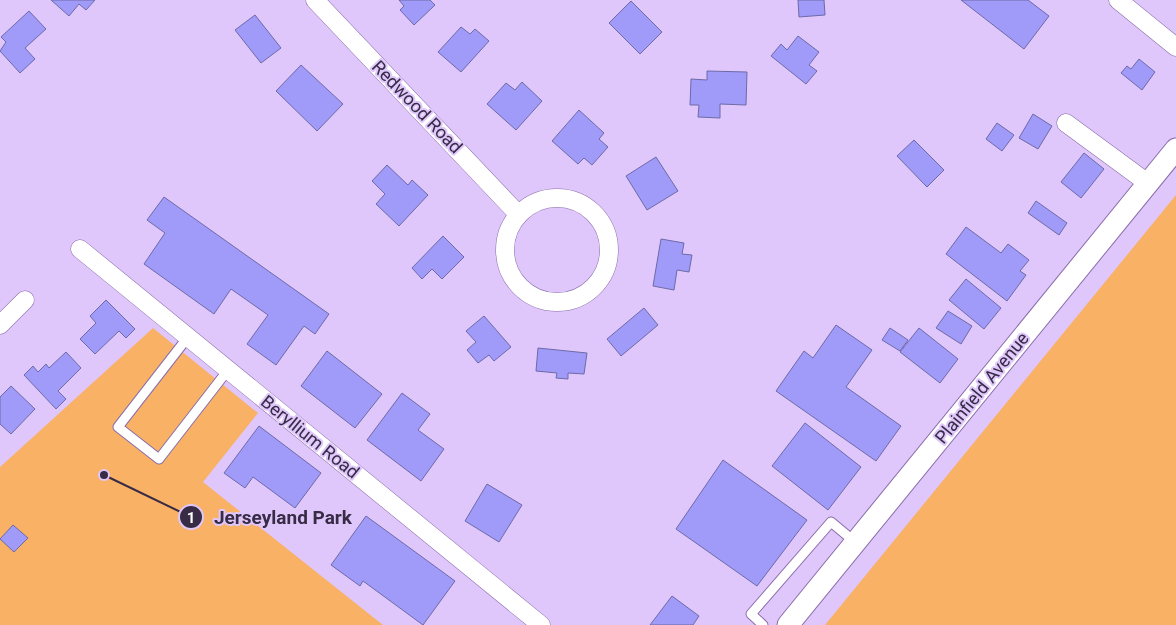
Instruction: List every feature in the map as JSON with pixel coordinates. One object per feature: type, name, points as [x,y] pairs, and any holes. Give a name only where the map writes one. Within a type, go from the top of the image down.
[{"type":"street","name":"Redwood Road","points":[[315,0],[518,214]]},
{"type":"street","points":[[1118,0],[1176,48]]},
{"type":"street","points":[[1066,123],[1149,184]]},
{"type":"street","name":"Plainfield Avenue","points":[[788,625],[1176,149]]},
{"type":"street","points":[[558,197],[574,200],[588,208],[605,229],[609,245],[604,272],[595,286],[582,296],[567,301],[550,302],[539,299],[521,288],[508,270],[504,254],[509,227],[518,214],[541,199],[558,197]]},
{"type":"street","name":"Beryllium Road","points":[[80,249],[542,625]]},
{"type":"street","points":[[0,325],[25,300]]},
{"type":"lane","points":[[188,337],[118,426],[159,459],[228,370]]},
{"type":"lane","points":[[763,625],[750,614],[831,522],[855,543]]},
{"type":"shaded area","points":[[1176,195],[1176,625],[825,625]]},
{"type":"shaded area","points":[[153,328],[258,413],[203,482],[383,625],[0,625],[0,467]]},
{"type":"building","points":[[51,0],[95,0],[86,10],[79,4],[69,16]]},
{"type":"building","points":[[399,0],[430,0],[435,5],[414,25],[400,10],[404,6]]},
{"type":"building","points":[[798,0],[824,0],[825,15],[799,17]]},
{"type":"building","points":[[961,0],[1028,0],[1049,16],[1024,49]]},
{"type":"building","points":[[631,1],[662,32],[640,54],[609,23]]},
{"type":"building","points":[[29,11],[46,29],[25,48],[35,59],[20,73],[0,51],[6,42],[1,37]]},
{"type":"building","points":[[255,15],[281,48],[261,63],[235,30]]},
{"type":"building","points":[[461,27],[470,34],[475,29],[489,41],[461,72],[438,52]]},
{"type":"building","points":[[798,36],[819,52],[809,65],[817,71],[806,84],[771,56],[781,44],[787,50]]},
{"type":"building","points":[[1139,59],[1155,72],[1142,90],[1121,73],[1127,66],[1131,69]]},
{"type":"building","points":[[301,65],[343,104],[317,131],[276,91]]},
{"type":"building","points":[[707,71],[747,72],[746,105],[720,104],[720,118],[698,117],[699,105],[690,105],[691,79],[707,80]]},
{"type":"building","points":[[522,82],[542,101],[516,130],[487,104],[506,83],[515,90]]},
{"type":"building","points":[[579,110],[604,133],[599,139],[608,147],[592,165],[584,158],[578,164],[552,141]]},
{"type":"building","points":[[1033,114],[1052,126],[1038,149],[1019,138]]},
{"type":"building","points":[[997,123],[1014,135],[1002,151],[986,139]]},
{"type":"building","points":[[914,140],[944,170],[927,187],[897,156]]},
{"type":"building","points":[[1084,153],[1104,169],[1081,198],[1061,182]]},
{"type":"building","points":[[656,157],[678,191],[647,210],[626,176]]},
{"type":"building","points":[[387,165],[408,185],[412,180],[428,195],[399,226],[376,204],[385,194],[372,181]]},
{"type":"building","points":[[164,197],[329,314],[315,334],[304,326],[276,365],[247,344],[268,315],[231,289],[214,314],[144,264],[165,233],[147,220]]},
{"type":"building","points":[[1036,201],[1067,223],[1059,235],[1028,213]]},
{"type":"building","points":[[966,227],[1001,253],[1008,244],[1029,260],[1020,271],[1026,275],[1007,301],[946,254]]},
{"type":"building","points":[[443,236],[464,257],[442,279],[432,269],[422,279],[412,268]]},
{"type":"building","points":[[661,239],[684,243],[682,254],[692,255],[689,272],[677,270],[674,290],[653,286]]},
{"type":"building","points":[[966,279],[1001,308],[984,329],[949,300]]},
{"type":"building","points":[[106,300],[135,329],[126,338],[119,331],[95,354],[80,339],[96,323],[90,316]]},
{"type":"building","points":[[644,308],[658,325],[621,356],[607,339]]},
{"type":"building","points":[[948,311],[972,326],[961,344],[936,328]]},
{"type":"building","points":[[484,316],[511,347],[494,361],[489,355],[478,363],[467,350],[476,342],[466,331]]},
{"type":"building","points":[[836,325],[872,350],[846,387],[901,426],[876,461],[776,391],[804,351],[813,358]]},
{"type":"building","points":[[890,328],[908,340],[900,351],[882,340]]},
{"type":"building","points":[[919,328],[958,359],[940,383],[900,352]]},
{"type":"building","points":[[538,348],[587,353],[584,374],[568,373],[568,379],[556,378],[557,373],[536,371]]},
{"type":"building","points":[[327,351],[382,394],[355,428],[301,386]]},
{"type":"building","points":[[66,352],[81,368],[58,391],[66,399],[56,409],[24,375],[33,366],[38,372],[46,364],[49,368]]},
{"type":"building","points":[[11,386],[35,409],[11,434],[0,424],[0,397]]},
{"type":"building","points":[[402,393],[430,414],[418,430],[444,449],[421,481],[367,440]]},
{"type":"building","points":[[805,423],[861,467],[828,510],[772,466]]},
{"type":"building","points":[[259,426],[321,473],[295,508],[253,477],[245,488],[224,473]]},
{"type":"building","points":[[723,460],[807,520],[757,586],[676,529]]},
{"type":"building","points":[[487,484],[522,505],[499,542],[465,521]]},
{"type":"building","points":[[366,516],[455,581],[423,625],[363,581],[360,586],[331,565]]},
{"type":"building","points":[[13,525],[28,538],[14,552],[0,539]]},
{"type":"building","points":[[672,596],[699,616],[693,625],[650,625]]},
{"type":"place","name":"Jerseyland Park","points":[[104,475]]}]
